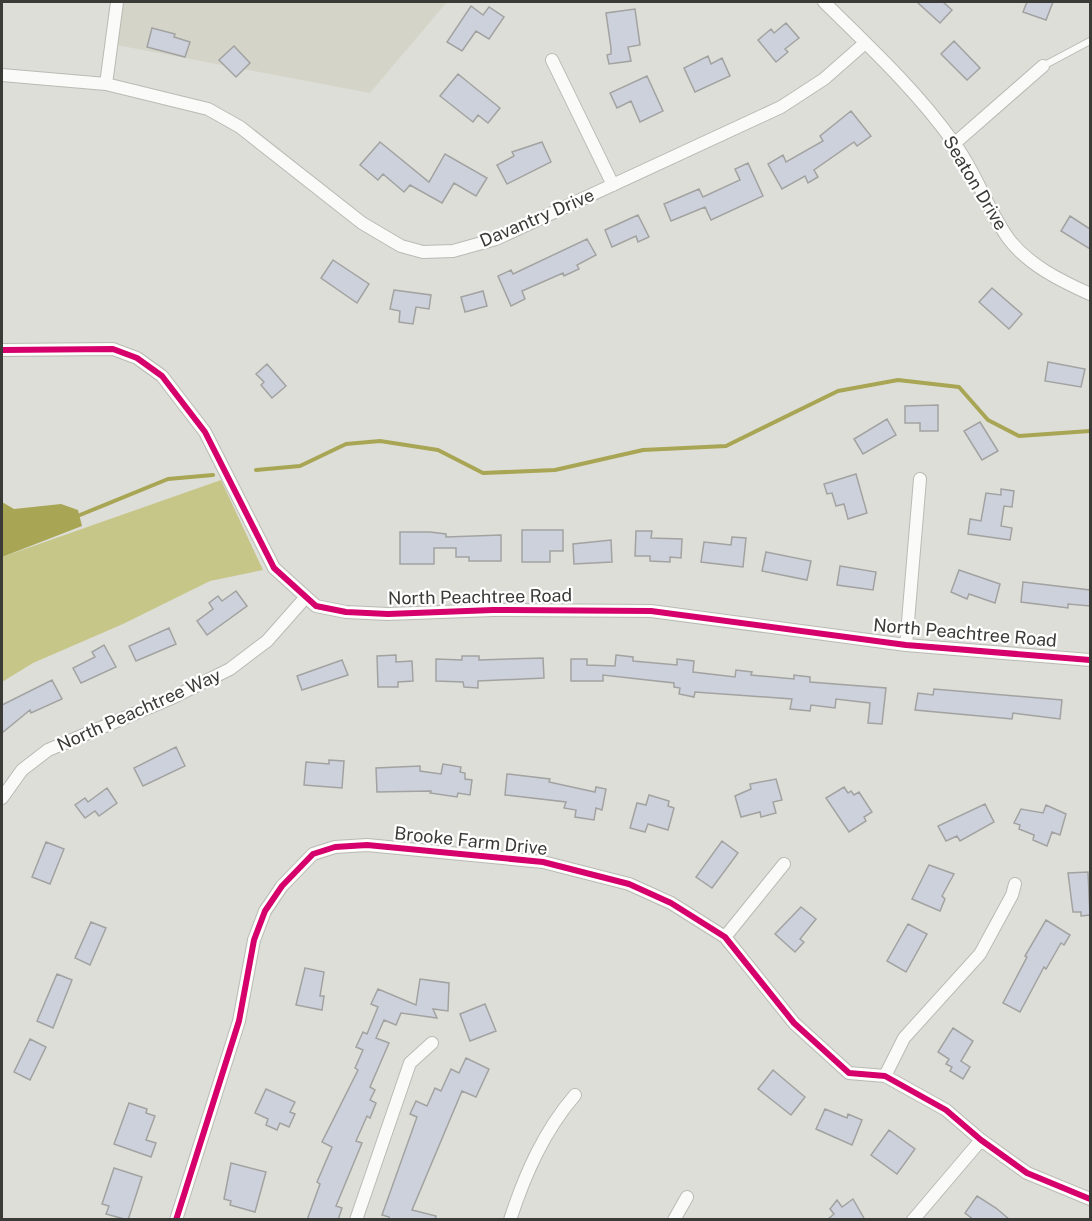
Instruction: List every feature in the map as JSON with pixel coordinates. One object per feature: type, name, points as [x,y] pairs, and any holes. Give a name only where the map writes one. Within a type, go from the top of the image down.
[{"type":"street","points":[[106,84],[117,2]]},
{"type":"street","name":"Seaton Drive","points":[[824,2],[865,43],[955,143],[1008,238],[1027,257],[1056,279],[1090,294]]},
{"type":"street","name":"Davantry Drive","points":[[2,75],[106,84],[208,109],[240,127],[382,236],[423,252],[453,251],[496,239],[781,107],[824,79],[865,43]]},
{"type":"street","points":[[552,60],[613,185]]},
{"type":"street","points":[[955,143],[1043,66]]},
{"type":"street","name":"North Peachtree Road","points":[[2,350],[113,349],[137,358],[162,376],[205,432],[274,568],[304,598],[316,606],[346,612],[388,614],[493,610],[651,611],[906,645],[1090,660]]},
{"type":"street","points":[[906,645],[920,479]]},
{"type":"street","name":"North Peachtree Way","points":[[3,794],[22,770],[48,750],[174,697],[230,669],[267,641],[304,598]]},
{"type":"street","name":"Brooke Farm Drive","points":[[176,1220],[239,1021],[254,939],[265,911],[282,886],[313,854],[335,847],[367,845],[543,862],[629,884],[671,903],[725,937],[794,1023],[849,1073],[885,1076],[946,1110],[981,1140],[1027,1173],[1090,1198]]},
{"type":"street","points":[[725,937],[784,864]]},
{"type":"street","points":[[885,1076],[904,1038],[980,954],[1012,895],[1015,884]]},
{"type":"street","points":[[356,1220],[410,1063],[432,1043]]},
{"type":"street","points":[[510,1220],[538,1150],[556,1116],[575,1095]]},
{"type":"street","points":[[913,1220],[981,1140]]},
{"type":"street","points":[[674,1220],[687,1197]]},
{"type":"lane","points":[[1043,66],[1090,41]]},
{"type":"shaded area","points":[[115,2],[447,2],[370,93],[111,44]]},
{"type":"shaded area","points":[[221,480],[263,570],[210,581],[123,624],[33,663],[2,682],[2,557]]},
{"type":"shaded area","points":[[2,502],[14,509],[61,504],[78,510],[82,526],[2,557]]},
{"type":"building","points":[[917,2],[943,2],[952,10],[940,23]]},
{"type":"building","points":[[1027,2],[1053,2],[1046,20],[1023,12]]},
{"type":"building","points":[[471,6],[483,15],[489,7],[504,17],[489,39],[476,31],[462,51],[447,42]]},
{"type":"building","points":[[635,9],[640,45],[628,47],[631,61],[609,64],[607,55],[611,54],[611,48],[606,13]]},
{"type":"building","points":[[786,23],[799,38],[785,49],[788,52],[776,62],[758,40],[771,29],[774,33]]},
{"type":"building","points":[[152,28],[175,34],[174,37],[190,42],[185,57],[147,47]]},
{"type":"building","points":[[954,41],[980,68],[967,80],[941,54]]},
{"type":"building","points":[[234,46],[250,63],[236,77],[219,60]]},
{"type":"building","points":[[708,56],[711,64],[722,58],[730,76],[695,92],[684,68]]},
{"type":"building","points":[[458,74],[500,108],[488,123],[478,115],[473,122],[440,96]]},
{"type":"building","points":[[647,76],[663,111],[640,122],[631,101],[617,108],[610,93]]},
{"type":"building","points":[[851,111],[871,136],[857,146],[854,142],[814,170],[818,177],[808,183],[805,176],[782,189],[768,164],[783,155],[786,162],[823,141],[820,136]]},
{"type":"building","points":[[380,142],[429,182],[445,154],[487,178],[476,196],[454,183],[442,203],[410,185],[404,192],[383,174],[378,180],[360,165]]},
{"type":"building","points":[[542,142],[551,162],[507,184],[497,165],[514,156],[512,152]]},
{"type":"building","points":[[748,163],[763,196],[711,220],[705,207],[671,221],[664,204],[699,189],[703,197],[740,180],[735,169]]},
{"type":"building","points":[[638,215],[649,237],[638,242],[636,236],[612,247],[605,230]]},
{"type":"building","points":[[1070,216],[1090,229],[1090,249],[1061,231]]},
{"type":"building","points":[[587,239],[596,255],[577,265],[579,269],[564,276],[563,273],[522,291],[525,299],[511,306],[498,276],[511,270],[513,274]]},
{"type":"building","points":[[333,260],[369,284],[357,303],[321,278]]},
{"type":"building","points":[[992,288],[1022,314],[1009,329],[979,302]]},
{"type":"building","points":[[394,290],[431,295],[429,309],[416,307],[413,324],[399,322],[400,311],[390,309]]},
{"type":"building","points":[[483,291],[487,306],[465,312],[461,297]]},
{"type":"building","points":[[1048,362],[1085,369],[1081,387],[1045,381]]},
{"type":"building","points":[[267,364],[286,386],[272,398],[261,385],[264,382],[256,374]]},
{"type":"building","points":[[938,405],[938,431],[920,431],[920,423],[905,423],[905,406]]},
{"type":"building","points":[[887,419],[896,435],[863,454],[854,439]]},
{"type":"building","points":[[980,422],[998,451],[982,460],[964,431]]},
{"type":"building","points":[[856,474],[867,513],[848,519],[844,504],[836,506],[832,493],[827,494],[824,484]]},
{"type":"building","points":[[1001,489],[1014,491],[1012,507],[1004,506],[1001,526],[1012,528],[1010,540],[968,534],[970,519],[981,521],[986,493],[1001,495]]},
{"type":"building","points":[[522,530],[563,530],[563,551],[550,551],[550,562],[522,562]]},
{"type":"building","points":[[636,531],[652,531],[651,538],[682,539],[681,558],[670,557],[670,562],[650,561],[650,556],[635,556]]},
{"type":"building","points":[[400,532],[430,532],[446,534],[446,537],[501,535],[501,561],[469,561],[469,557],[456,557],[456,548],[434,548],[434,564],[400,564]]},
{"type":"building","points":[[732,537],[746,538],[743,567],[701,562],[704,542],[731,545]]},
{"type":"building","points":[[611,540],[612,562],[574,564],[573,544]]},
{"type":"building","points":[[766,552],[811,561],[807,580],[762,571]]},
{"type":"building","points":[[840,566],[876,572],[873,590],[837,585]]},
{"type":"building","points":[[959,570],[1000,584],[995,603],[969,594],[967,599],[951,592]]},
{"type":"building","points":[[1023,582],[1090,590],[1090,606],[1068,604],[1068,608],[1021,602]]},
{"type":"building","points":[[236,591],[247,606],[207,635],[197,621],[213,609],[209,603],[218,596],[222,601]]},
{"type":"building","points":[[169,628],[176,644],[136,661],[129,646]]},
{"type":"building","points":[[104,645],[116,667],[81,683],[73,668],[95,657],[92,652]]},
{"type":"building","points":[[396,655],[396,662],[412,661],[413,681],[398,682],[398,687],[378,687],[377,656]]},
{"type":"building","points":[[616,655],[633,657],[633,661],[677,665],[677,659],[694,661],[693,672],[735,677],[736,670],[752,672],[751,675],[794,679],[794,675],[810,677],[810,682],[886,688],[882,724],[868,723],[870,703],[836,699],[835,708],[811,705],[810,711],[790,709],[792,699],[695,692],[694,697],[679,694],[680,688],[674,687],[674,683],[603,675],[603,681],[571,681],[571,659],[587,659],[587,665],[615,666]]},
{"type":"building","points":[[462,656],[479,656],[479,660],[543,658],[544,678],[478,681],[478,688],[464,687],[463,682],[436,681],[436,659],[462,660]]},
{"type":"building","points":[[342,660],[348,675],[302,690],[297,676]]},
{"type":"building","points":[[52,680],[62,699],[31,713],[30,710],[2,733],[2,705]]},
{"type":"building","points":[[934,689],[1062,700],[1060,719],[1013,713],[1012,719],[915,710],[918,693],[933,695]]},
{"type":"building","points":[[176,747],[185,766],[143,786],[134,768]]},
{"type":"building","points":[[329,760],[344,761],[342,788],[304,785],[306,762],[329,764]]},
{"type":"building","points":[[443,764],[461,767],[460,772],[465,773],[465,779],[472,780],[470,795],[458,793],[457,797],[430,793],[431,791],[377,792],[376,768],[420,766],[420,771],[441,774]]},
{"type":"building","points":[[507,774],[550,779],[549,782],[595,792],[596,787],[606,789],[602,810],[596,808],[594,820],[575,817],[576,810],[564,808],[566,802],[505,795]]},
{"type":"building","points":[[776,779],[782,800],[773,802],[776,813],[761,817],[760,812],[741,817],[735,796],[751,789],[750,784]]},
{"type":"building","points":[[844,787],[848,793],[851,791],[854,795],[859,792],[872,812],[864,817],[866,821],[849,832],[826,798]]},
{"type":"building","points":[[107,788],[117,803],[99,816],[95,811],[85,818],[75,805],[85,798],[88,802]]},
{"type":"building","points":[[649,795],[669,801],[668,806],[674,808],[668,830],[648,824],[645,832],[630,828],[637,803],[646,805]]},
{"type":"building","points":[[985,804],[994,822],[960,841],[957,836],[946,841],[938,826]]},
{"type":"building","points":[[1046,805],[1066,814],[1060,835],[1052,832],[1047,846],[1033,840],[1034,835],[1019,829],[1020,825],[1014,823],[1021,809],[1043,813]]},
{"type":"building","points":[[722,841],[738,853],[712,888],[696,877]]},
{"type":"building","points":[[46,842],[64,849],[50,884],[32,877]]},
{"type":"building","points":[[929,865],[954,874],[942,896],[945,899],[940,911],[912,899]]},
{"type":"building","points":[[1088,872],[1090,915],[1081,916],[1081,912],[1073,912],[1068,873]]},
{"type":"building","points":[[801,907],[816,919],[800,939],[804,942],[795,952],[775,934]]},
{"type":"building","points":[[1046,920],[1070,935],[1064,945],[1061,943],[1046,969],[1044,967],[1020,1012],[1003,1003],[1027,957],[1025,956]]},
{"type":"building","points":[[91,922],[106,928],[90,965],[75,958]]},
{"type":"building","points":[[908,924],[927,934],[906,972],[887,961]]},
{"type":"building","points":[[305,968],[324,972],[320,996],[324,996],[322,1010],[296,1005]]},
{"type":"building","points":[[57,974],[72,980],[53,1028],[37,1021]]},
{"type":"building","points":[[420,979],[449,983],[448,1011],[433,1009],[437,1018],[401,1013],[396,1025],[384,1020],[376,1038],[389,1043],[370,1087],[375,1090],[370,1100],[376,1103],[370,1118],[367,1116],[356,1141],[362,1143],[336,1206],[342,1208],[338,1220],[307,1220],[320,1184],[317,1182],[332,1147],[322,1142],[358,1070],[355,1068],[363,1050],[356,1047],[363,1032],[367,1034],[378,1007],[371,1004],[378,989],[416,1005]]},
{"type":"building","points":[[485,1004],[496,1031],[470,1041],[460,1014]]},
{"type":"building","points":[[953,1028],[973,1041],[961,1061],[970,1067],[963,1079],[950,1071],[952,1067],[946,1064],[949,1059],[938,1052]]},
{"type":"building","points":[[30,1039],[46,1047],[30,1080],[14,1072]]},
{"type":"building","points":[[466,1058],[489,1069],[476,1097],[462,1091],[412,1210],[436,1216],[435,1220],[389,1220],[389,1217],[382,1215],[417,1117],[410,1114],[416,1101],[427,1106],[435,1088],[441,1091],[451,1069],[459,1073]]},
{"type":"building","points":[[773,1070],[805,1097],[791,1115],[758,1089]]},
{"type":"building","points":[[266,1089],[295,1102],[290,1112],[295,1114],[289,1127],[280,1123],[277,1130],[266,1125],[268,1119],[255,1113]]},
{"type":"building","points":[[129,1103],[147,1109],[146,1113],[155,1116],[146,1140],[156,1143],[151,1157],[114,1144]]},
{"type":"building","points":[[825,1109],[847,1118],[848,1114],[862,1120],[852,1145],[816,1129]]},
{"type":"building","points":[[889,1130],[915,1149],[897,1174],[871,1155]]},
{"type":"building","points":[[231,1163],[266,1172],[255,1212],[230,1205],[231,1201],[224,1199]]},
{"type":"building","points":[[114,1168],[142,1177],[128,1220],[106,1214],[109,1206],[102,1204]]},
{"type":"building","points":[[977,1196],[1010,1220],[974,1220],[965,1213]]},
{"type":"building","points":[[853,1199],[865,1220],[827,1220],[834,1214],[830,1209],[837,1200],[842,1207]]},
{"type":"waterway","points":[[256,470],[300,466],[346,444],[380,441],[438,450],[483,473],[555,470],[643,450],[726,446],[838,391],[898,380],[959,387],[988,420],[1019,436],[1090,431]]},
{"type":"waterway","points":[[80,515],[168,479],[213,475]]},
{"type":"cycle path","points":[[2,350],[113,349],[137,358],[162,376],[205,432],[274,568],[316,606],[346,612],[388,614],[493,610],[651,611],[906,645],[1090,660]]},
{"type":"cycle path","points":[[176,1220],[239,1021],[254,940],[265,911],[282,886],[313,854],[335,847],[367,845],[543,862],[629,884],[671,903],[725,937],[794,1023],[849,1073],[885,1076],[946,1110],[981,1140],[1027,1173],[1090,1199]]}]
